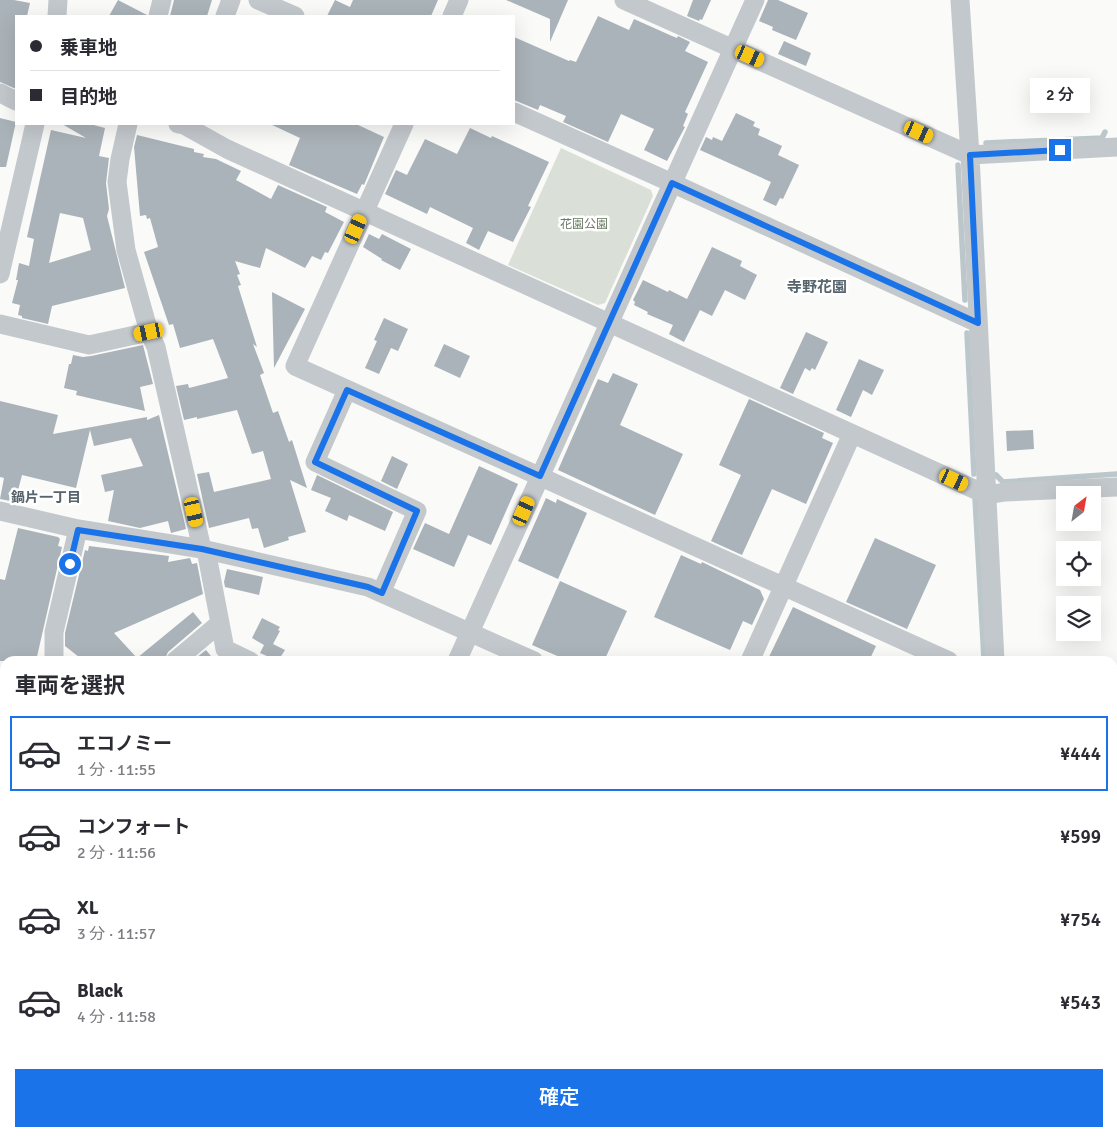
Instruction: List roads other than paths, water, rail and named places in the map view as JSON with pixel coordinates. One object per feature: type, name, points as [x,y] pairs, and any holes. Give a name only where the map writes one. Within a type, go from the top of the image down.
[{"type":"street","points":[[57,15],[58,0]]},
{"type":"street","points":[[158,15],[162,0]]},
{"type":"street","points":[[225,15],[231,0]]},
{"type":"street","points":[[258,0],[293,15]]},
{"type":"street","points":[[452,15],[459,0]]},
{"type":"street","points":[[624,0],[970,155],[1117,147]]},
{"type":"street","points":[[459,656],[755,0]]},
{"type":"street","points":[[955,2],[970,155],[995,656]]},
{"type":"street","points":[[0,93],[15,100]]},
{"type":"street","points":[[515,112],[978,323]]},
{"type":"street","points":[[0,274],[35,125]]},
{"type":"street","points":[[128,125],[120,159],[118,182],[126,250],[149,332],[156,347],[204,550],[224,649],[239,656]]},
{"type":"street","points":[[184,125],[227,149],[987,495],[1005,492],[1117,487]]},
{"type":"street","points":[[404,125],[295,366],[938,656]]},
{"type":"street","points":[[0,324],[89,345],[149,332]]},
{"type":"street","points":[[347,390],[315,462],[417,511],[382,593]]},
{"type":"street","points":[[752,656],[852,434]]},
{"type":"street","points":[[0,511],[78,530],[204,550],[368,587],[523,656]]},
{"type":"street","points":[[54,656],[54,632],[78,530]]},
{"type":"street","points":[[182,656],[219,624]]},
{"type":"waterway","points":[[986,143],[1102,138],[1105,132]]},
{"type":"waterway","points":[[958,165],[965,300]]},
{"type":"waterway","points":[[967,333],[974,474]]},
{"type":"waterway","points":[[996,475],[1003,482],[1117,474]]},
{"type":"waterway","points":[[975,498],[984,656]]},
{"type":"district","name":"寺野花園","points":[[817,287]]},
{"type":"district","name":"鍋片一丁目","points":[[46,497]]},
{"type":"park label","name":"花園公園","points":[[584,224]]}]
